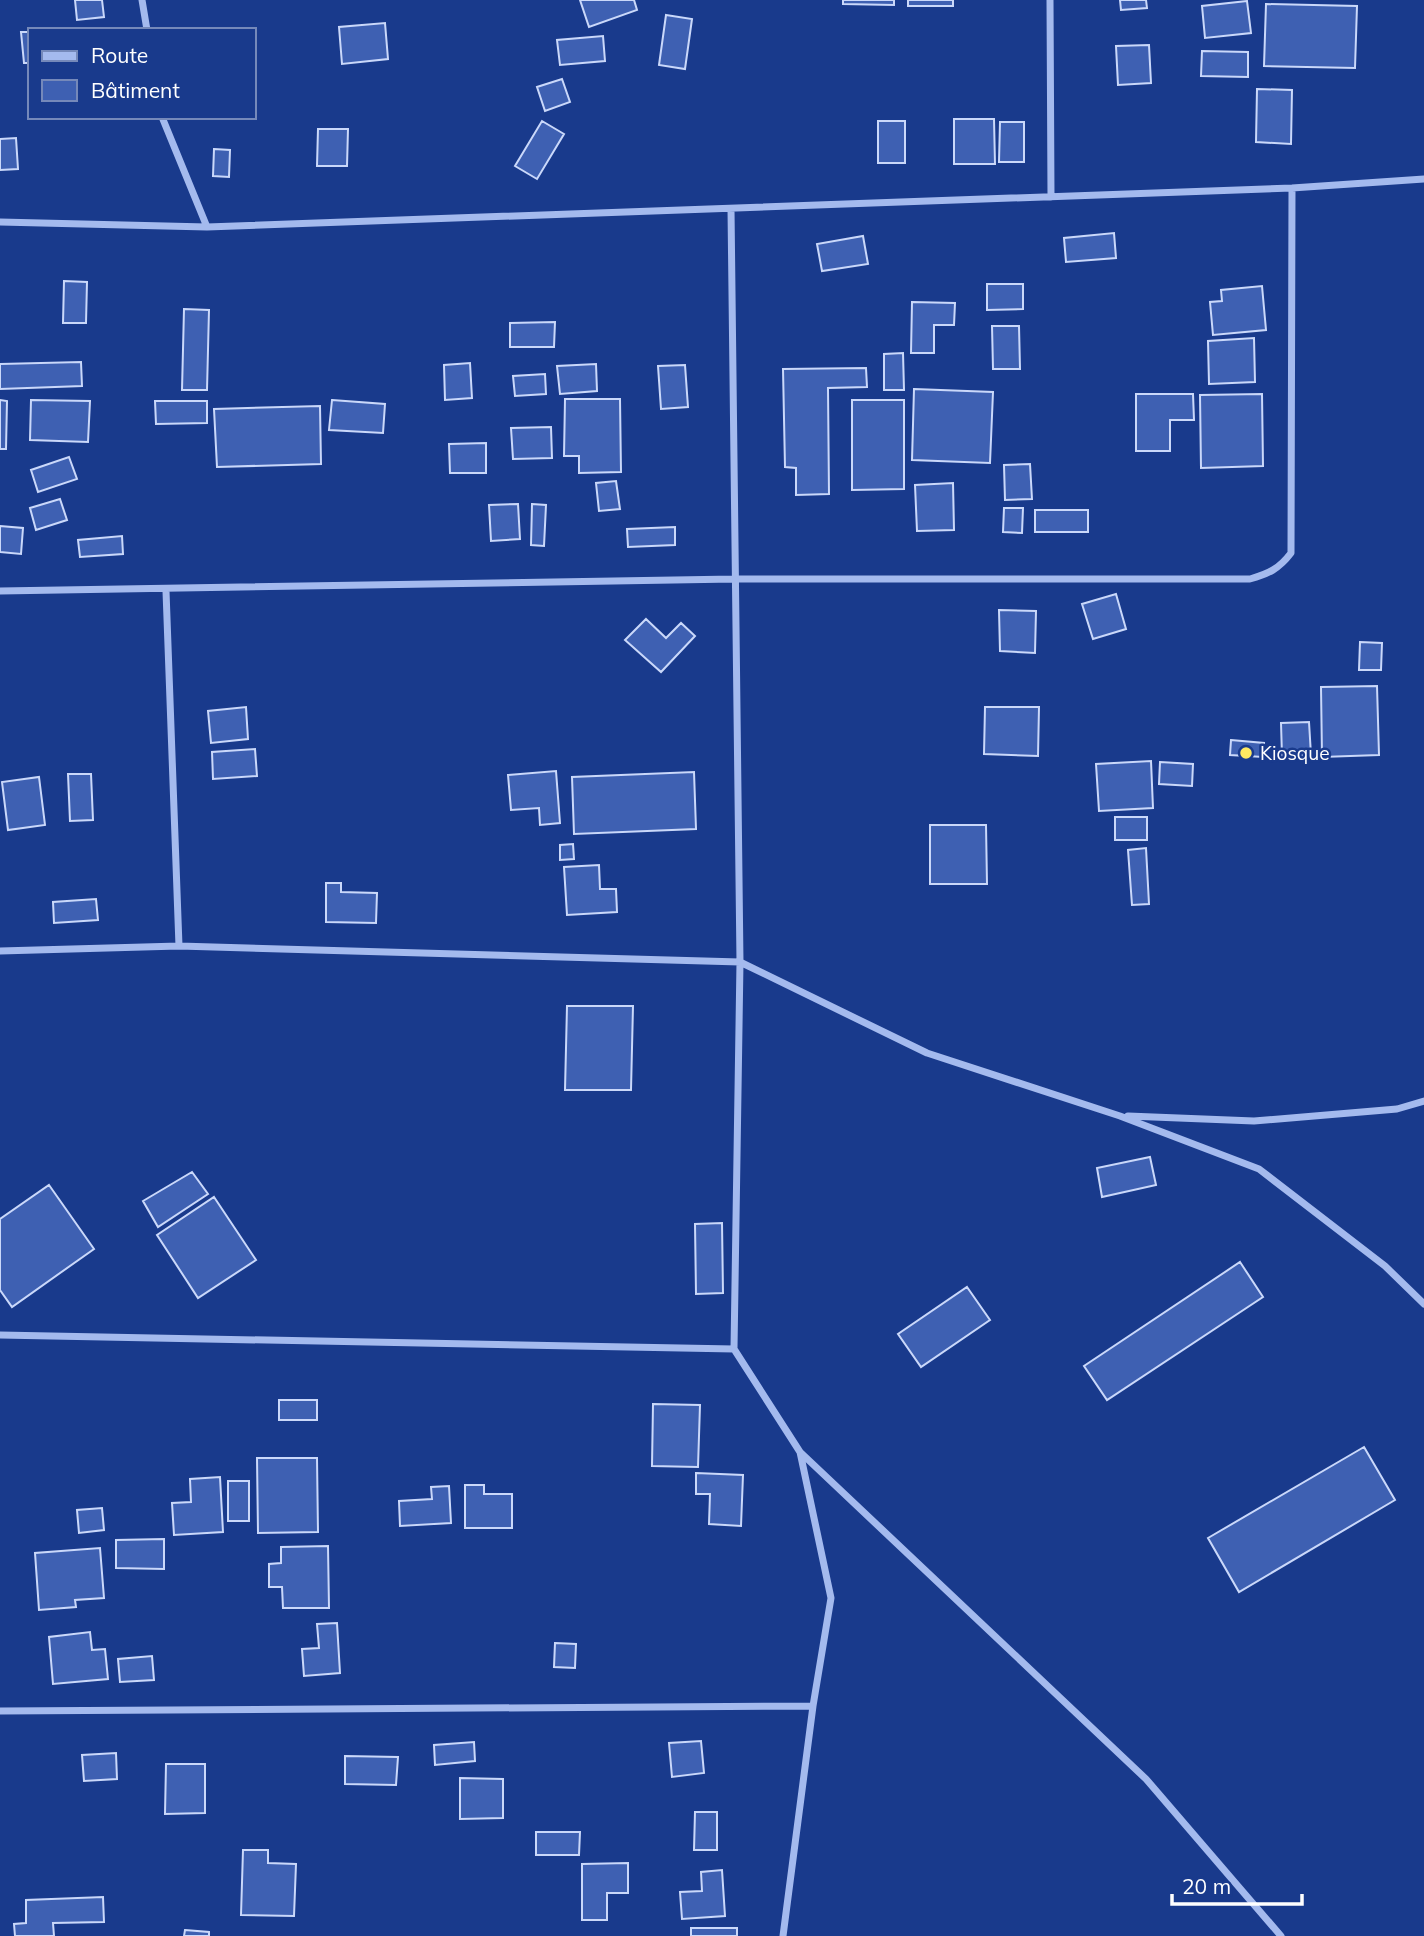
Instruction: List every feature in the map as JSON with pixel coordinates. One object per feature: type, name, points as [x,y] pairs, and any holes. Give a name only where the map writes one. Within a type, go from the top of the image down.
[{"type":"street","points":[[142,0],[147,28]]},
{"type":"street","points":[[1050,0],[1051,197]]},
{"type":"street","points":[[163,119],[207,227]]},
{"type":"street","points":[[0,222],[207,227],[1292,188],[1424,179]]},
{"type":"street","points":[[0,591],[166,591],[734,579],[1250,579],[1281,567],[1291,554],[1292,188]]},
{"type":"street","points":[[731,209],[740,962],[734,1349],[800,1452],[1146,1779],[1281,1936]]},
{"type":"street","points":[[166,591],[179,946]]},
{"type":"street","points":[[0,951],[179,946],[740,962],[928,1053],[1120,1116],[1259,1169],[1385,1266],[1424,1304]]},
{"type":"street","points":[[1120,1116],[1254,1121],[1397,1109],[1424,1101]]},
{"type":"street","points":[[0,1335],[734,1349]]},
{"type":"street","points":[[783,1936],[813,1706],[831,1598],[800,1452]]},
{"type":"street","points":[[0,1711],[813,1706]]},
{"type":"building","points":[[75,0],[102,0],[104,17],[77,20]]},
{"type":"building","points":[[580,0],[634,0],[637,10],[589,27]]},
{"type":"building","points":[[843,0],[894,0],[894,5],[843,4]]},
{"type":"building","points":[[908,0],[953,0],[953,6],[908,6]]},
{"type":"building","points":[[1120,0],[1146,0],[1147,8],[1121,10]]},
{"type":"building","points":[[1247,1],[1251,33],[1205,38],[1202,6]]},
{"type":"building","points":[[1266,4],[1357,6],[1355,68],[1264,66]]},
{"type":"building","points":[[666,15],[692,19],[685,69],[659,65]]},
{"type":"building","points":[[385,23],[388,59],[342,64],[339,27]]},
{"type":"building","points":[[21,32],[28,32],[28,63],[24,63]]},
{"type":"building","points":[[603,36],[605,61],[560,65],[557,40]]},
{"type":"building","points":[[1149,45],[1151,83],[1118,85],[1116,46]]},
{"type":"building","points":[[1202,51],[1248,52],[1248,77],[1201,76]]},
{"type":"building","points":[[562,79],[570,102],[545,111],[537,87]]},
{"type":"building","points":[[1257,89],[1292,90],[1291,144],[1256,142]]},
{"type":"building","points":[[954,119],[994,119],[995,164],[954,164]]},
{"type":"building","points":[[542,121],[564,134],[537,179],[515,166]]},
{"type":"building","points":[[878,121],[905,121],[905,163],[878,163]]},
{"type":"building","points":[[1000,122],[1024,122],[1024,162],[999,162]]},
{"type":"building","points":[[318,129],[348,129],[347,166],[317,166]]},
{"type":"building","points":[[16,138],[18,169],[0,170],[0,139]]},
{"type":"building","points":[[214,149],[230,150],[229,177],[213,176]]},
{"type":"building","points":[[1114,233],[1116,258],[1066,262],[1064,238]]},
{"type":"building","points":[[863,236],[868,264],[822,271],[817,244]]},
{"type":"building","points":[[64,281],[87,282],[86,323],[63,323]]},
{"type":"building","points":[[987,284],[1023,284],[1023,309],[987,310]]},
{"type":"building","points":[[1262,286],[1266,330],[1213,335],[1210,302],[1222,301],[1221,290]]},
{"type":"building","points":[[912,302],[955,303],[954,325],[934,325],[934,353],[911,353]]},
{"type":"building","points":[[184,309],[209,310],[207,390],[182,390]]},
{"type":"building","points":[[555,322],[554,347],[510,347],[510,323]]},
{"type":"building","points":[[992,326],[1019,326],[1020,369],[993,369]]},
{"type":"building","points":[[1254,338],[1255,382],[1209,384],[1208,341]]},
{"type":"building","points":[[903,353],[904,390],[884,390],[884,354]]},
{"type":"building","points":[[81,362],[82,386],[0,389],[0,364]]},
{"type":"building","points":[[470,363],[472,398],[445,400],[444,365]]},
{"type":"building","points":[[596,364],[597,391],[560,394],[557,366]]},
{"type":"building","points":[[685,365],[688,407],[661,409],[658,366]]},
{"type":"building","points":[[866,368],[867,387],[828,388],[829,494],[796,495],[796,468],[785,467],[783,369]]},
{"type":"building","points":[[545,374],[546,394],[515,396],[513,376]]},
{"type":"building","points":[[914,389],[993,392],[990,463],[912,460]]},
{"type":"building","points":[[1136,394],[1193,394],[1194,420],[1170,420],[1170,451],[1136,451]]},
{"type":"building","points":[[1262,394],[1263,466],[1201,468],[1200,395]]},
{"type":"building","points":[[565,399],[620,399],[621,472],[579,473],[579,456],[564,456]]},
{"type":"building","points":[[0,400],[7,401],[6,449],[0,449]]},
{"type":"building","points":[[31,400],[90,401],[88,442],[30,440]]},
{"type":"building","points":[[332,400],[385,404],[383,433],[329,430]]},
{"type":"building","points":[[852,400],[904,400],[904,489],[852,490]]},
{"type":"building","points":[[155,401],[207,401],[207,423],[156,424]]},
{"type":"building","points":[[320,406],[321,464],[217,467],[214,409]]},
{"type":"building","points":[[551,427],[552,458],[513,459],[511,428]]},
{"type":"building","points":[[486,443],[486,473],[450,473],[449,444]]},
{"type":"building","points":[[69,457],[77,479],[38,492],[31,470]]},
{"type":"building","points":[[1030,464],[1032,499],[1005,500],[1004,465]]},
{"type":"building","points":[[616,481],[620,509],[599,511],[596,483]]},
{"type":"building","points":[[953,483],[954,530],[917,531],[915,485]]},
{"type":"building","points":[[60,499],[67,520],[36,530],[30,508]]},
{"type":"building","points":[[518,504],[520,539],[491,541],[489,505]]},
{"type":"building","points":[[532,504],[546,505],[544,546],[531,545]]},
{"type":"building","points":[[1004,508],[1023,508],[1022,533],[1003,532]]},
{"type":"building","points":[[1035,510],[1088,510],[1088,532],[1035,532]]},
{"type":"building","points":[[0,526],[23,528],[21,554],[0,552]]},
{"type":"building","points":[[675,527],[675,545],[628,547],[627,529]]},
{"type":"building","points":[[122,536],[123,554],[80,557],[78,540]]},
{"type":"building","points":[[1116,594],[1126,629],[1093,639],[1082,604]]},
{"type":"building","points":[[999,610],[1036,611],[1035,653],[1000,651]]},
{"type":"building","points":[[646,619],[666,638],[681,623],[695,636],[661,672],[625,640]]},
{"type":"building","points":[[1360,642],[1382,643],[1381,670],[1359,670]]},
{"type":"building","points":[[1377,686],[1379,755],[1322,757],[1321,687]]},
{"type":"building","points":[[246,707],[248,739],[211,743],[208,711]]},
{"type":"building","points":[[985,707],[1039,707],[1038,756],[984,754]]},
{"type":"building","points":[[1309,722],[1311,755],[1282,756],[1281,723]]},
{"type":"building","points":[[1231,740],[1264,743],[1263,757],[1230,755]]},
{"type":"building","points":[[255,749],[257,776],[213,779],[212,752]]},
{"type":"building","points":[[1151,761],[1153,808],[1099,811],[1096,764]]},
{"type":"building","points":[[1160,762],[1193,764],[1192,786],[1159,784]]},
{"type":"building","points":[[556,771],[560,823],[540,825],[539,808],[511,810],[508,775]]},
{"type":"building","points":[[694,772],[696,829],[574,834],[572,777]]},
{"type":"building","points":[[68,774],[91,774],[93,820],[70,821]]},
{"type":"building","points":[[39,777],[45,825],[8,830],[2,782]]},
{"type":"building","points":[[1115,817],[1147,817],[1147,840],[1115,840]]},
{"type":"building","points":[[930,825],[986,825],[987,884],[930,884]]},
{"type":"building","points":[[573,844],[574,859],[560,860],[560,845]]},
{"type":"building","points":[[1146,848],[1149,904],[1132,905],[1128,850]]},
{"type":"building","points":[[599,865],[600,889],[616,889],[617,912],[567,915],[564,867]]},
{"type":"building","points":[[326,883],[341,883],[341,892],[377,893],[376,923],[326,922]]},
{"type":"building","points":[[96,899],[98,920],[54,923],[53,902]]},
{"type":"building","points":[[567,1006],[633,1006],[631,1090],[565,1090]]},
{"type":"building","points":[[1150,1157],[1156,1185],[1102,1197],[1097,1168]]},
{"type":"building","points":[[192,1172],[208,1194],[158,1227],[143,1201]]},
{"type":"building","points":[[49,1185],[94,1249],[12,1307],[0,1290],[0,1219]]},
{"type":"building","points":[[214,1197],[256,1260],[198,1298],[157,1235]]},
{"type":"building","points":[[722,1223],[723,1293],[696,1294],[695,1224]]},
{"type":"building","points":[[1240,1262],[1263,1297],[1107,1400],[1084,1366]]},
{"type":"building","points":[[967,1287],[990,1320],[921,1367],[898,1334]]},
{"type":"building","points":[[279,1400],[317,1400],[317,1420],[279,1420]]},
{"type":"building","points":[[653,1404],[700,1405],[698,1467],[652,1466]]},
{"type":"building","points":[[1364,1447],[1395,1500],[1239,1592],[1208,1538]]},
{"type":"building","points":[[257,1458],[317,1458],[318,1532],[258,1533]]},
{"type":"building","points":[[696,1473],[743,1475],[741,1526],[709,1524],[710,1494],[696,1494]]},
{"type":"building","points":[[220,1477],[223,1532],[174,1535],[172,1503],[191,1502],[190,1479]]},
{"type":"building","points":[[228,1481],[249,1481],[249,1521],[228,1521]]},
{"type":"building","points":[[465,1485],[484,1485],[484,1494],[512,1494],[512,1528],[465,1528]]},
{"type":"building","points":[[449,1486],[451,1523],[400,1526],[399,1501],[432,1499],[431,1487]]},
{"type":"building","points":[[102,1508],[104,1530],[79,1533],[77,1510]]},
{"type":"building","points":[[164,1539],[164,1569],[116,1568],[116,1540]]},
{"type":"building","points":[[328,1546],[329,1608],[283,1608],[282,1587],[269,1587],[269,1564],[281,1563],[281,1547]]},
{"type":"building","points":[[100,1548],[104,1598],[75,1600],[76,1607],[39,1610],[35,1553]]},
{"type":"building","points":[[337,1623],[340,1673],[304,1676],[302,1649],[319,1648],[317,1624]]},
{"type":"building","points":[[90,1632],[92,1650],[105,1649],[108,1679],[53,1684],[49,1637]]},
{"type":"building","points":[[555,1643],[576,1644],[575,1668],[554,1667]]},
{"type":"building","points":[[152,1656],[154,1680],[120,1682],[118,1659]]},
{"type":"building","points":[[701,1741],[704,1773],[672,1777],[669,1743]]},
{"type":"building","points":[[474,1742],[475,1761],[435,1765],[434,1745]]},
{"type":"building","points":[[116,1753],[117,1779],[84,1781],[82,1755]]},
{"type":"building","points":[[345,1756],[398,1757],[396,1785],[345,1784]]},
{"type":"building","points":[[166,1764],[205,1764],[205,1813],[165,1814]]},
{"type":"building","points":[[460,1778],[503,1779],[503,1818],[460,1819]]},
{"type":"building","points":[[695,1812],[717,1812],[717,1850],[694,1850]]},
{"type":"building","points":[[536,1832],[580,1832],[579,1855],[536,1855]]},
{"type":"building","points":[[243,1850],[268,1850],[268,1863],[296,1864],[294,1916],[241,1915]]},
{"type":"building","points":[[628,1863],[628,1893],[607,1893],[607,1920],[582,1920],[582,1864]]},
{"type":"building","points":[[722,1870],[725,1916],[682,1919],[680,1892],[702,1891],[701,1872]]},
{"type":"building","points":[[103,1897],[104,1922],[53,1923],[54,1936],[15,1936],[14,1924],[26,1923],[26,1900]]},
{"type":"building","points":[[691,1928],[737,1928],[737,1936],[691,1936]]},
{"type":"building","points":[[185,1930],[209,1932],[209,1936],[184,1936]]},
{"type":"place","name":"Kiosque","points":[[1246,753]]}]
